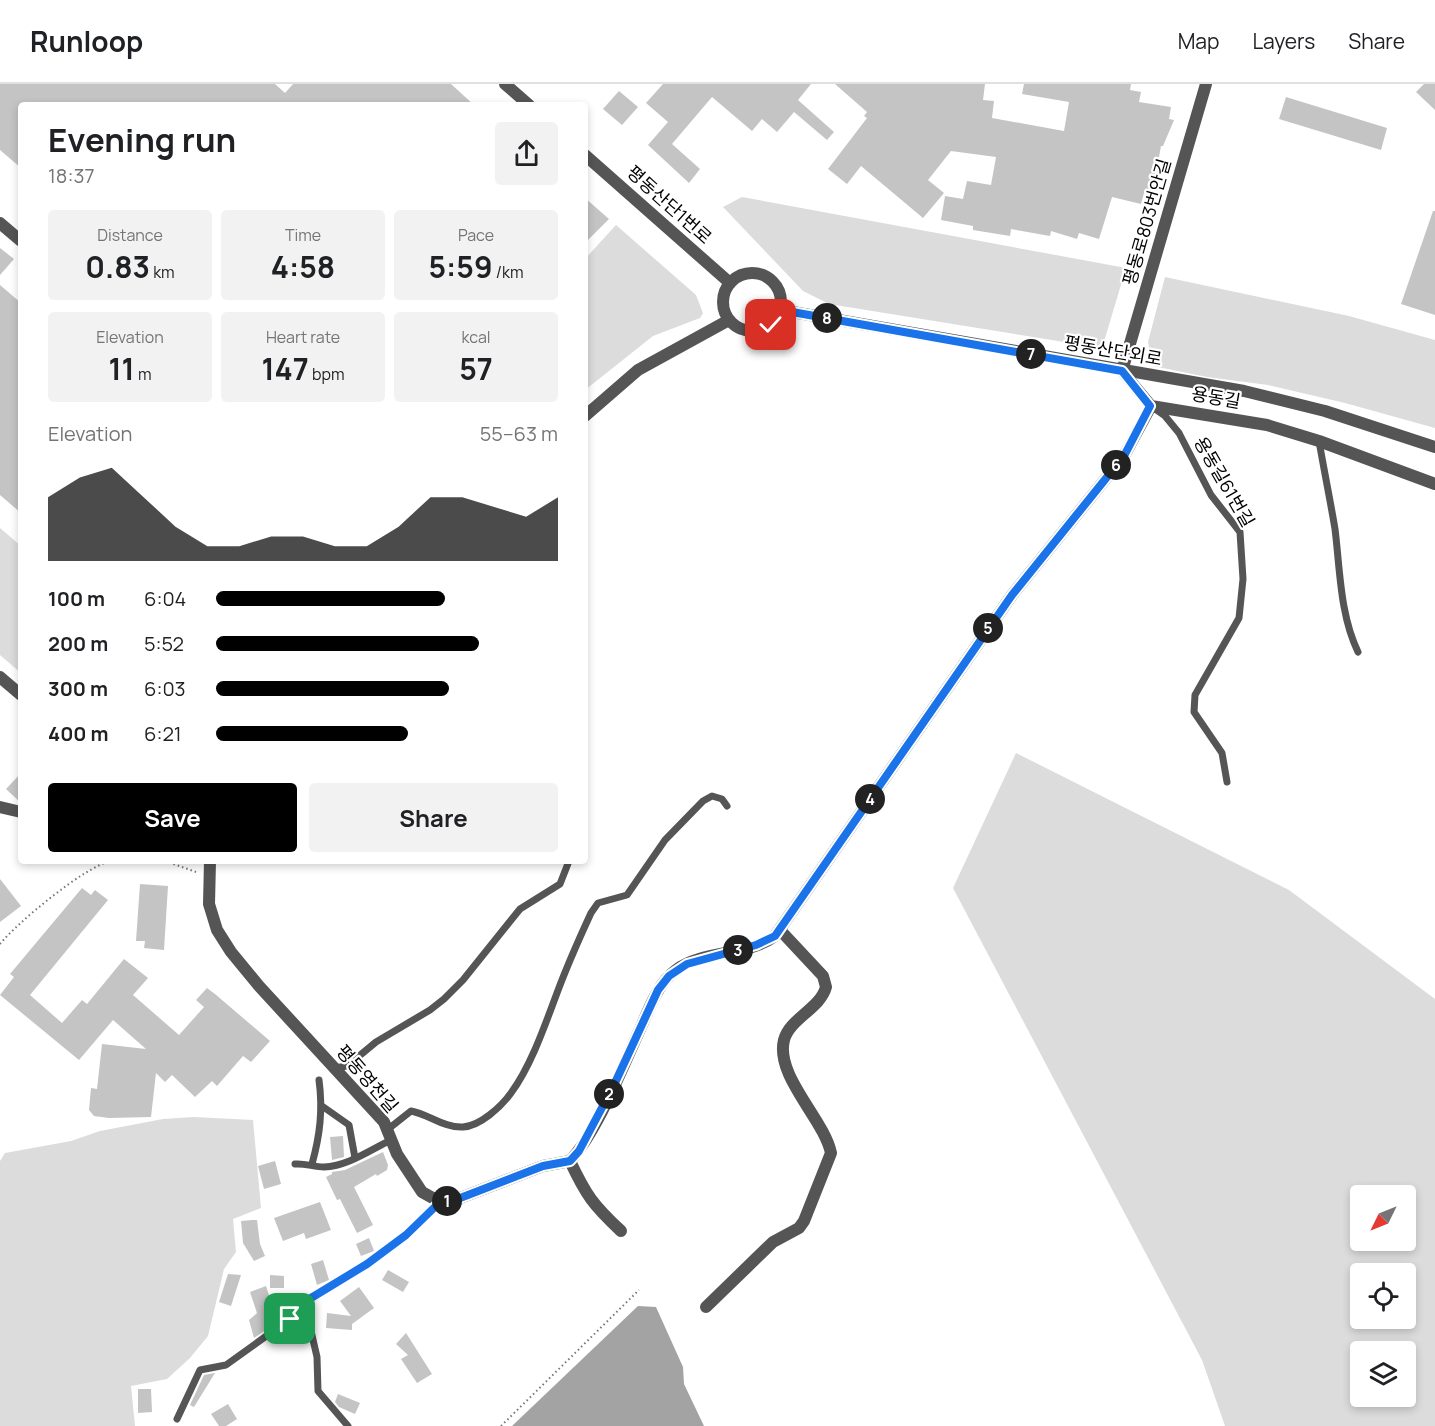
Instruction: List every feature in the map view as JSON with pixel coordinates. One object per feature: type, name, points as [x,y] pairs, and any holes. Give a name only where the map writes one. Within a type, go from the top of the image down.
[{"type":"street","points":[[505,84],[526,102]]},
{"type":"street","name":"평동로803번안길","points":[[1122,371],[1206,84]]},
{"type":"street","name":"평동산단1번로","points":[[588,158],[730,283]]},
{"type":"street","points":[[0,223],[18,238]]},
{"type":"street","points":[[747,273],[767,277],[779,291],[781,310],[771,325],[753,332],[744,331],[729,320],[723,302],[730,283],[747,273]]},
{"type":"street","name":"평동산단외로","points":[[781,310],[1244,392],[1314,408],[1435,447]]},
{"type":"street","points":[[588,413],[638,370],[729,320]]},
{"type":"street","points":[[440,1202],[455,1200],[543,1166],[570,1161],[579,1151],[614,1085],[658,990],[669,976],[687,964],[769,940],[780,930],[1012,595],[1124,456],[1150,406],[1122,371]]},
{"type":"street","name":"용동길","points":[[1150,406],[1267,425],[1319,441],[1435,484]]},
{"type":"street","points":[[0,677],[18,692]]},
{"type":"street","points":[[0,807],[18,811]]},
{"type":"street","name":"평동영천길","points":[[210,864],[209,904],[217,930],[231,952],[384,1122],[396,1154],[422,1192],[440,1202]]},
{"type":"street","points":[[706,1307],[773,1242],[799,1228],[804,1221],[831,1153],[789,1073],[783,1049],[784,1039],[792,1026],[825,992],[825,982],[815,966],[780,930]]},
{"type":"street","points":[[570,1161],[590,1200],[621,1231]]},
{"type":"lane","name":"용동길61번길","points":[[1150,406],[1165,416],[1179,433],[1211,495],[1240,532],[1242,579],[1239,618],[1195,695],[1194,712],[1221,753],[1227,782]]},
{"type":"lane","points":[[1319,441],[1344,602],[1353,641],[1358,652]]},
{"type":"lane","points":[[295,1164],[312,1164],[322,1167],[355,1158],[389,1135],[411,1112],[424,1114],[439,1122],[464,1127],[480,1121],[495,1110],[511,1093],[532,1054],[591,913],[598,903],[627,895],[665,840],[703,801],[712,796],[722,799],[728,806]]},
{"type":"lane","points":[[334,1068],[347,1066],[376,1042],[430,1010],[444,999],[469,973],[520,909],[560,884],[568,864]]},
{"type":"lane","points":[[312,1164],[319,1138],[322,1106],[319,1080]]},
{"type":"lane","points":[[322,1106],[349,1125],[355,1158]]},
{"type":"lane","points":[[348,1426],[318,1391],[316,1357],[309,1314],[305,1305],[311,1298],[367,1264],[406,1235],[440,1202]]},
{"type":"lane","points":[[177,1419],[200,1370],[226,1365],[290,1319],[309,1314]]},
{"type":"path","points":[[0,944],[14,927],[86,872],[104,864]]},
{"type":"path","points":[[173,864],[196,872],[210,887]]},
{"type":"path","points":[[501,1426],[639,1290]]},
{"type":"shaded area","points":[[742,197],[1126,268],[1103,345],[1095,347],[829,304],[803,291],[723,207]]},
{"type":"shaded area","points":[[616,225],[696,295],[703,313],[700,318],[653,336],[588,388],[588,256]]},
{"type":"shaded area","points":[[1165,277],[1349,316],[1435,340],[1435,428],[1268,385],[1207,377],[1153,366],[1148,342]]},
{"type":"shaded area","points":[[0,528],[18,543],[18,670],[0,655]]},
{"type":"shaded area","points":[[1016,753],[1289,890],[1435,999],[1435,1426],[1225,1426],[1202,1360],[953,888]]},
{"type":"shaded area","points":[[194,1117],[253,1120],[261,1208],[233,1219],[236,1252],[224,1269],[208,1336],[190,1358],[167,1379],[131,1386],[135,1426],[0,1426],[0,1161],[5,1153],[71,1141],[100,1131],[163,1119]]},
{"type":"shaded area","points":[[638,1306],[656,1307],[683,1367],[684,1384],[704,1426],[512,1426]]},
{"type":"building","points":[[0,84],[275,84],[285,93],[293,84],[451,84],[471,102],[18,102],[18,165],[0,150]]},
{"type":"building","points":[[663,84],[811,84],[798,100],[834,132],[827,140],[794,112],[777,132],[762,119],[752,131],[712,97],[672,144],[700,169],[689,183],[648,145],[668,122],[646,103]]},
{"type":"building","points":[[835,84],[985,84],[983,100],[994,101],[992,118],[1064,131],[1069,102],[1022,94],[1024,84],[1131,84],[1130,90],[1141,92],[1139,102],[1171,107],[1169,119],[1174,120],[1161,146],[1155,179],[1151,179],[1148,194],[1144,193],[1141,204],[1112,197],[1099,239],[1079,233],[1077,239],[1051,231],[1050,236],[1011,229],[1010,236],[973,230],[973,226],[941,220],[945,196],[963,199],[967,181],[991,185],[996,157],[951,151],[928,180],[944,193],[923,218],[861,166],[847,184],[828,169],[867,118],[864,116],[867,112]]},
{"type":"building","points":[[1424,84],[1435,84],[1435,110],[1416,92]]},
{"type":"building","points":[[619,91],[638,107],[622,125],[603,109]]},
{"type":"building","points":[[1286,97],[1387,128],[1381,150],[1279,119]]},
{"type":"building","points":[[588,201],[609,219],[588,240]]},
{"type":"building","points":[[1433,211],[1435,211],[1435,315],[1401,304]]},
{"type":"building","points":[[0,248],[14,259],[0,275]]},
{"type":"building","points":[[0,285],[18,300],[18,510],[0,495]]},
{"type":"building","points":[[18,776],[18,800],[6,789]]},
{"type":"building","points":[[0,879],[21,906],[0,922]]},
{"type":"building","points":[[140,884],[168,886],[164,950],[144,948],[145,941],[136,941]]},
{"type":"building","points":[[82,888],[91,895],[95,890],[108,900],[30,995],[62,1023],[82,1000],[87,1004],[124,959],[148,978],[133,995],[179,1035],[204,1007],[196,1000],[207,988],[215,994],[270,1041],[251,1062],[243,1056],[217,1086],[212,1081],[195,1097],[172,1075],[165,1082],[156,1073],[151,1117],[94,1116],[89,1110],[91,1088],[97,1089],[102,1044],[146,1049],[113,1020],[79,1060],[0,995],[14,977],[10,974]]},
{"type":"building","points":[[343,1136],[344,1157],[332,1160],[330,1137]]},
{"type":"building","points":[[383,1152],[388,1165],[387,1170],[354,1187],[373,1225],[357,1233],[326,1177],[332,1172],[345,1170]]},
{"type":"building","points":[[275,1161],[281,1184],[264,1189],[258,1166]]},
{"type":"building","points":[[320,1202],[331,1230],[306,1239],[304,1233],[283,1241],[274,1218]]},
{"type":"building","points":[[257,1220],[260,1244],[265,1256],[254,1261],[243,1243],[241,1221]]},
{"type":"building","points":[[369,1238],[374,1251],[361,1256],[356,1244]]},
{"type":"building","points":[[323,1260],[329,1280],[317,1285],[311,1264]]},
{"type":"building","points":[[388,1270],[409,1282],[403,1292],[382,1280]]},
{"type":"building","points":[[228,1274],[241,1275],[231,1306],[219,1302]]},
{"type":"building","points":[[270,1275],[284,1276],[284,1288],[270,1288]]},
{"type":"building","points":[[266,1286],[275,1314],[280,1320],[254,1338],[249,1320],[257,1313],[250,1292]]},
{"type":"building","points":[[359,1287],[374,1308],[352,1324],[352,1330],[326,1328],[327,1313],[351,1316],[340,1301]]},
{"type":"building","points":[[406,1333],[432,1374],[417,1383],[401,1359],[408,1355],[396,1344]]},
{"type":"building","points":[[215,1373],[194,1407],[190,1405],[204,1375]]},
{"type":"building","points":[[138,1389],[151,1389],[152,1412],[138,1413]]},
{"type":"building","points":[[338,1394],[360,1403],[355,1414],[339,1407],[335,1402]]},
{"type":"building","points":[[228,1404],[237,1419],[226,1426],[219,1426],[211,1414]]},
{"type":"route","points":[[290,1319],[309,1314],[305,1305],[311,1298],[367,1264],[406,1235],[440,1202],[455,1200],[543,1166],[570,1161],[579,1151],[614,1085],[658,990],[669,976],[687,964],[756,945],[775,936],[1012,595],[1124,456],[1150,406],[1122,371],[781,310],[771,325]]}]
